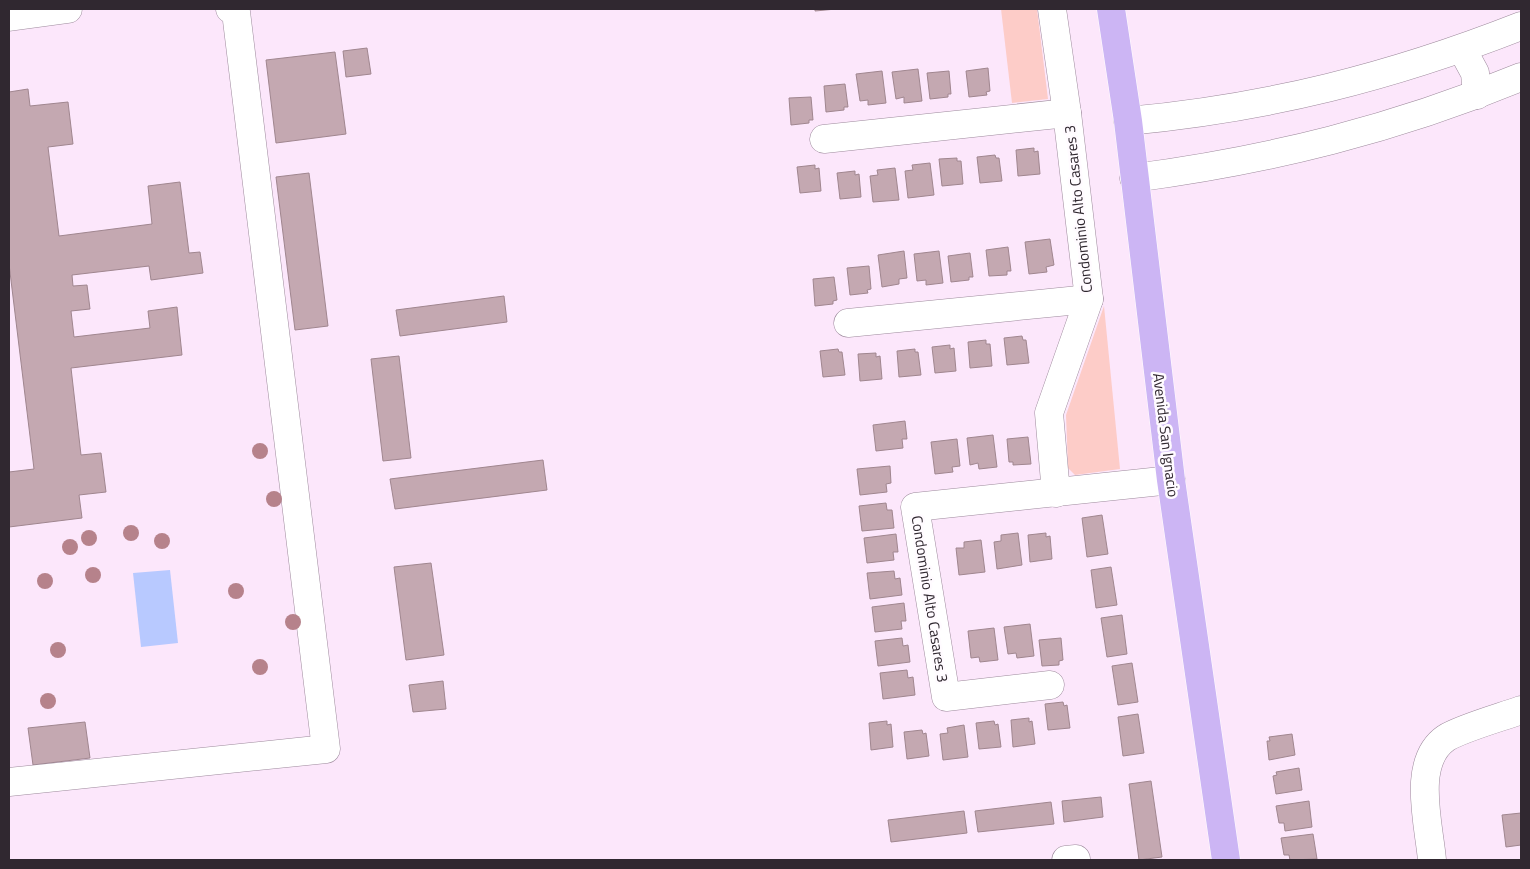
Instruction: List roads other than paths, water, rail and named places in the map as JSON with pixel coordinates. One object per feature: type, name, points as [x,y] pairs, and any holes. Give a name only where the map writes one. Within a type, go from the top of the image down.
[{"type":"main road","name":"Avenida San Ignacio","points":[[1111,9],[1128,121],[1171,480],[1226,860]]},
{"type":"street","points":[[9,17],[68,9]]},
{"type":"street","points":[[9,782],[326,749],[236,12],[230,9]]},
{"type":"street","name":"Condominio Alto Casares 3","points":[[1052,9],[1068,113],[1089,299],[1049,414],[1056,493]]},
{"type":"street","points":[[1128,121],[1182,116],[1289,98],[1402,69],[1462,49],[1521,26]]},
{"type":"street","points":[[1462,49],[1475,73],[1477,95]]},
{"type":"street","points":[[1134,178],[1213,167],[1338,140],[1385,127],[1477,95],[1521,77]]},
{"type":"street","points":[[824,139],[1068,113]]},
{"type":"street","points":[[848,323],[1089,299]]},
{"type":"street","name":"Condominio Alto Casares 3","points":[[1050,685],[946,696],[915,507],[1171,480]]},
{"type":"street","points":[[1432,860],[1424,775],[1432,753],[1448,737],[1521,710]]},
{"type":"water","points":[[170,570],[178,643],[141,647],[133,573]]}]
